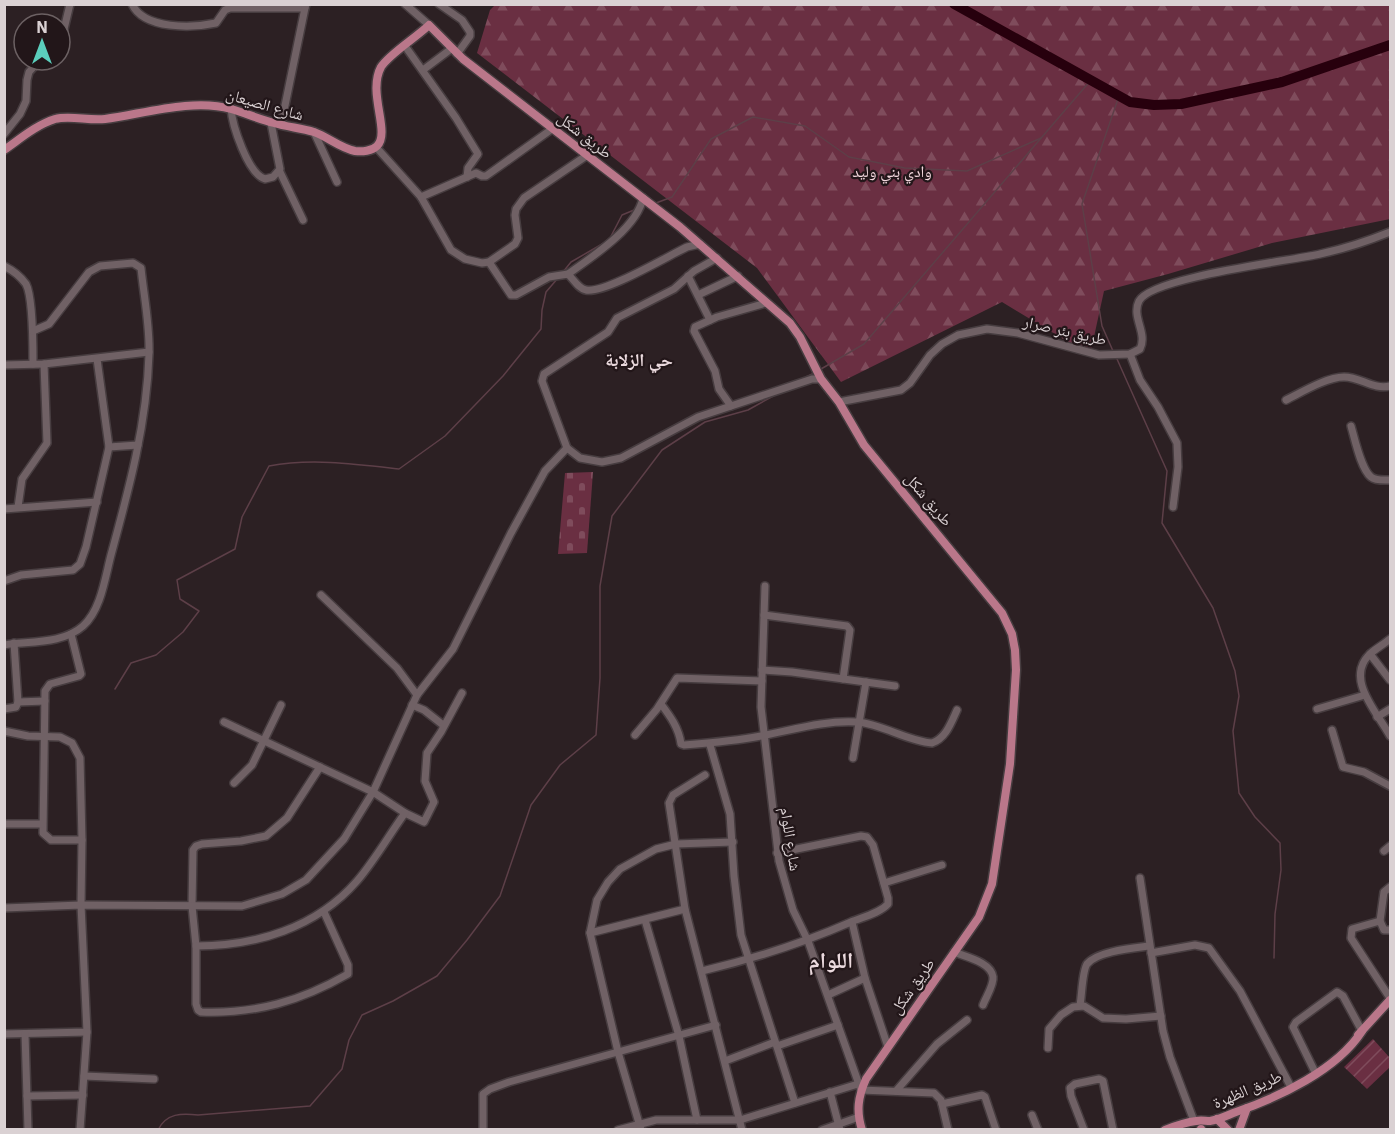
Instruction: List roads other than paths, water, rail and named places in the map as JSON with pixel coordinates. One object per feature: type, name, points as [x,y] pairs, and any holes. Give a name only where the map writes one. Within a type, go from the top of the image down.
[{"type":"main road","points":[[376,147],[381,140],[382,132],[376,94],[378,75],[382,65],[429,25]]},
{"type":"main road","name":"طريق شكل","points":[[429,25],[454,51],[717,258],[795,329],[821,379],[839,402],[864,444],[1008,623],[1015,650],[1010,764],[992,884],[979,917],[860,1087],[858,1117],[862,1130]]},
{"type":"main road","name":"شارع الصيعان","points":[[4,150],[30,132],[52,120],[61,118],[104,119],[156,110],[213,105],[231,108],[271,123],[314,132],[358,152],[376,147]]},
{"type":"main road","name":"طريق الظهرة","points":[[1165,1130],[1194,1121],[1213,1120],[1247,1108],[1309,1078],[1353,1043],[1390,999]]},
{"type":"main road","name":"طريق الظهرة","points":[[1294,1085],[1362,1031]]},
{"type":"main road","points":[[1239,1130],[1247,1108]]},
{"type":"main road","points":[[1213,1120],[1221,1130]]},
{"type":"main road","points":[[1213,1120],[1228,1130]]},
{"type":"main road","name":"طريق الظهرة","points":[[1201,1130],[1213,1120]]},
{"type":"street","points":[[132,4],[135,10],[151,21],[182,26],[216,23],[225,10],[230,8],[305,6],[281,125]]},
{"type":"street","points":[[405,4],[429,25]]},
{"type":"street","points":[[423,70],[454,51],[470,36],[462,20],[439,4]]},
{"type":"street","points":[[405,46],[478,154],[468,168],[467,177]]},
{"type":"street","points":[[4,134],[20,114],[26,101],[29,72]]},
{"type":"street","points":[[231,108],[235,132],[257,175],[269,179],[280,172]]},
{"type":"street","points":[[271,123],[280,172],[303,220]]},
{"type":"street","points":[[421,197],[476,172],[486,176],[552,129]]},
{"type":"street","points":[[314,132],[337,182]]},
{"type":"street","points":[[376,147],[421,197],[451,250],[473,262],[489,262],[515,244],[518,238],[516,209],[524,198],[586,156]]},
{"type":"street","points":[[489,262],[511,295],[516,295],[549,277],[568,274],[595,255],[628,225],[641,206],[643,198]]},
{"type":"street","points":[[1173,507],[1178,467],[1177,443],[1158,407],[1140,380],[1130,354],[1140,349],[1144,342],[1137,308],[1140,299],[1149,291],[1166,284],[1322,254],[1390,232]]},
{"type":"street","points":[[568,274],[583,290],[592,290],[609,286],[687,247],[700,244]]},
{"type":"street","points":[[717,258],[688,276],[674,288],[617,318],[608,332],[544,374],[542,381],[567,448],[580,458],[591,461],[612,460],[636,450],[685,423],[812,379],[821,379]]},
{"type":"street","points":[[4,645],[63,638],[89,621],[96,608],[128,491],[146,403],[148,323],[141,268],[133,263],[95,268],[89,272],[49,324],[33,331]]},
{"type":"street","points":[[4,266],[17,275],[27,287],[33,331],[33,364]]},
{"type":"street","points":[[688,276],[710,320]]},
{"type":"street","points":[[698,295],[738,276]]},
{"type":"street","points":[[731,406],[719,389],[716,371],[694,331],[696,325],[766,303]]},
{"type":"street","name":"طريق بئر صرار","points":[[839,402],[901,390],[910,383],[930,355],[942,344],[958,335],[987,329],[1018,333],[1099,355],[1130,354]]},
{"type":"street","points":[[4,365],[44,364],[149,352]]},
{"type":"street","points":[[4,582],[21,575],[77,568],[86,547],[110,447],[97,359]]},
{"type":"street","points":[[18,507],[22,479],[46,443],[44,364]]},
{"type":"street","points":[[1286,400],[1334,378],[1355,378],[1375,387],[1390,386]]},
{"type":"street","points":[[1351,426],[1364,468],[1375,479],[1390,480]]},
{"type":"street","points":[[110,447],[138,445]]},
{"type":"street","points":[[4,908],[81,905],[242,906],[260,902],[295,888],[313,874],[344,839],[372,792],[417,695],[453,650],[511,533],[545,471],[567,448]]},
{"type":"street","points":[[4,508],[97,502]]},
{"type":"street","name":"شارع اللوام","points":[[765,586],[760,707],[777,852],[793,910],[808,941],[860,1087]]},
{"type":"street","points":[[321,595],[396,668],[417,695]]},
{"type":"street","points":[[764,615],[847,626],[850,630],[843,679]]},
{"type":"street","points":[[71,634],[81,674],[47,686],[42,824],[43,833],[51,840],[82,840]]},
{"type":"street","points":[[1390,639],[1370,654],[1363,663],[1361,674],[1365,694],[1390,736]]},
{"type":"street","points":[[4,709],[16,707],[18,702],[14,643]]},
{"type":"street","points":[[1370,654],[1390,680]]},
{"type":"street","points":[[762,670],[792,672],[895,687]]},
{"type":"street","points":[[635,735],[661,704],[677,678],[762,681]]},
{"type":"street","points":[[853,758],[866,682]]},
{"type":"street","points":[[224,722],[372,792],[424,822],[434,803],[425,781],[425,762],[430,746],[462,693]]},
{"type":"street","points":[[1317,709],[1365,694]]},
{"type":"street","points":[[18,702],[45,701]]},
{"type":"street","points":[[661,704],[673,721],[681,744],[710,745],[811,725],[859,722],[932,743],[942,737],[951,725],[957,710]]},
{"type":"street","points":[[234,783],[252,765],[281,705]]},
{"type":"street","points":[[412,705],[424,710],[443,725]]},
{"type":"street","points":[[1377,717],[1390,709]]},
{"type":"street","points":[[4,730],[44,737],[60,737],[72,743],[80,758],[81,905],[87,1032],[80,1130]]},
{"type":"street","points":[[1332,730],[1343,767],[1364,772],[1390,786]]},
{"type":"street","points":[[710,745],[730,814],[739,921],[744,946],[795,1103]]},
{"type":"street","points":[[320,767],[287,818],[266,836],[196,846],[193,850],[192,906],[198,1010],[228,1013],[300,999],[331,984],[349,972],[324,912]]},
{"type":"street","points":[[705,775],[670,798],[669,803],[685,909],[742,1130]]},
{"type":"street","points":[[195,946],[225,945],[259,939],[295,927],[324,912],[363,873],[405,813]]},
{"type":"street","points":[[4,824],[42,824]]},
{"type":"street","points":[[702,971],[749,960],[808,941],[885,908],[888,904],[871,840],[867,837],[861,836],[777,852]]},
{"type":"street","points":[[640,1127],[618,1052],[590,933],[597,900],[614,875],[649,852],[676,844],[733,842]]},
{"type":"street","points":[[884,883],[942,865]]},
{"type":"street","points":[[1140,878],[1161,1016],[1170,1057],[1194,1121]]},
{"type":"street","points":[[1390,887],[1384,892],[1380,921],[1384,930],[1390,930]]},
{"type":"street","points":[[590,933],[685,909]]},
{"type":"street","points":[[645,920],[679,1036],[697,1120]]},
{"type":"street","points":[[1380,921],[1352,929],[1351,938],[1390,999]]},
{"type":"street","points":[[852,922],[865,978],[888,1047]]},
{"type":"street","points":[[1080,1005],[1088,963],[1106,954],[1195,945],[1209,948],[1240,991],[1294,1085]]},
{"type":"street","points":[[954,952],[987,966],[991,972],[993,981],[983,1005]]},
{"type":"street","points":[[828,995],[865,978]]},
{"type":"street","points":[[1314,1070],[1296,1036],[1293,1027],[1296,1022],[1337,992],[1343,996],[1362,1031]]},
{"type":"street","points":[[1080,1005],[1103,1018],[1161,1016]]},
{"type":"street","points":[[1048,1048],[1049,1029],[1065,1011],[1080,1005]]},
{"type":"street","points":[[896,1091],[937,1044],[967,1020]]},
{"type":"street","points":[[483,1130],[483,1094],[490,1089],[716,1025]]},
{"type":"street","points":[[725,1060],[838,1025]]},
{"type":"street","points":[[4,1034],[87,1032]]},
{"type":"street","points":[[25,1034],[28,1130]]},
{"type":"street","points":[[84,1076],[153,1079]]},
{"type":"street","points":[[1084,1130],[1071,1096],[1071,1088],[1075,1084],[1100,1078],[1103,1081],[1113,1130]]},
{"type":"street","points":[[618,1130],[672,1119],[740,1120],[830,1092],[860,1087],[934,1094],[939,1097],[942,1104],[948,1130]]},
{"type":"street","points":[[830,1092],[839,1127]]},
{"type":"street","points":[[27,1096],[82,1095]]},
{"type":"street","points":[[942,1104],[982,1095],[996,1130]]},
{"type":"street","points":[[1032,1115],[1038,1130]]},
{"type":"street","points":[[822,1130],[839,1127],[858,1117]]},
{"type":"waterway","name":"وادي بني وليد","points":[[954,4],[1130,102],[1154,105],[1181,104],[1282,82],[1390,45]]},
{"type":"waterway","points":[[821,369],[864,344],[1091,80]]},
{"type":"waterway","points":[[1113,351],[1102,326],[1082,204],[1119,96]]},
{"type":"waterway","points":[[656,203],[672,197],[711,139],[753,117],[805,126],[849,157],[905,168],[967,171],[1041,138]]},
{"type":"waterway","points":[[563,272],[571,262],[609,240],[622,215],[634,210]]},
{"type":"waterway","points":[[115,689],[131,663],[156,655],[183,632],[199,611],[180,599],[177,580],[235,549],[242,517],[269,466],[317,462],[399,469],[445,436],[503,376],[541,329],[546,292],[558,278]]},
{"type":"waterway","points":[[1117,359],[1167,471],[1162,523],[1213,608],[1235,671],[1239,696],[1233,731],[1239,793],[1255,817],[1280,843],[1281,870],[1275,914],[1274,958]]},
{"type":"waterway","points":[[806,377],[812,374]]},
{"type":"waterway","points":[[158,1130],[165,1120],[180,1114],[198,1115],[310,1106],[342,1069],[349,1040],[362,1015],[393,1001],[437,976],[500,896],[531,805],[560,765],[596,735],[600,678],[600,586],[612,516],[662,450],[705,422],[748,410],[775,395]]},
{"type":"district","name":"حي الزلابة","points":[[639,359]]},
{"type":"district","name":"اللوام","points":[[831,959]]}]
